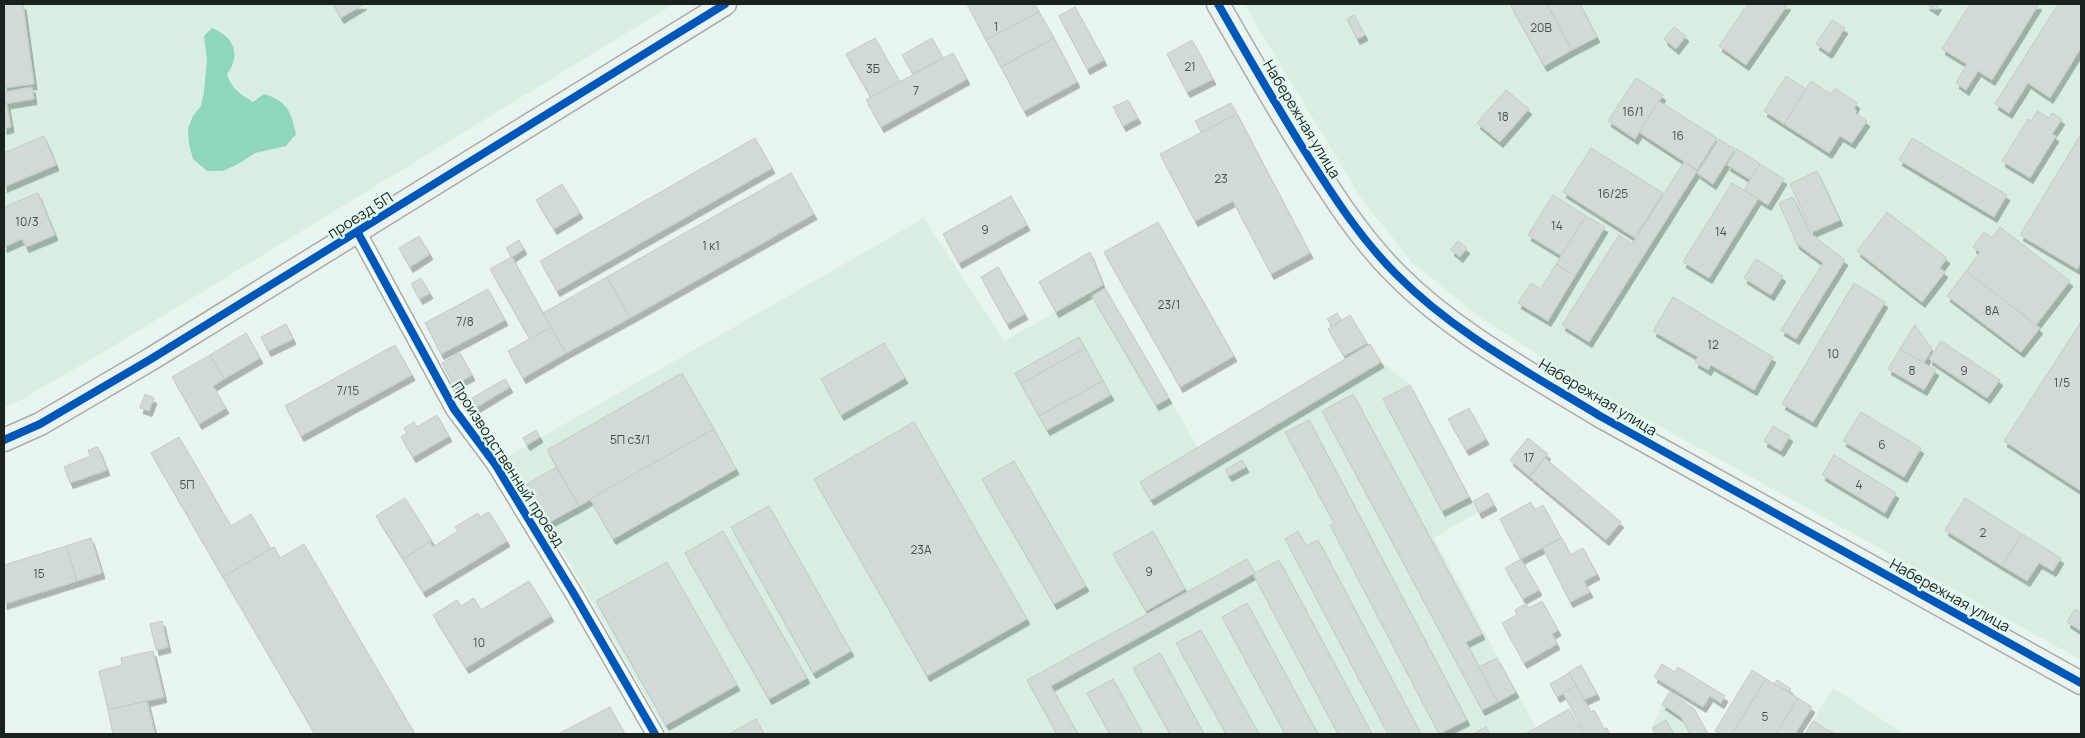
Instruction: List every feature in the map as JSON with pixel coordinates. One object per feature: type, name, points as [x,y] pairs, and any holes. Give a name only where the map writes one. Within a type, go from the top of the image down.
[{"type":"street","name":"проезд 5П","points":[[4,440],[40,424],[151,359],[358,233],[726,4]]},
{"type":"street","name":"Набережная улица","points":[[1218,4],[1343,212],[1387,265],[1440,312],[1532,375],[1600,416],[2081,683]]},
{"type":"street","name":"Производственный проезд","points":[[358,233],[454,409],[495,464],[574,594],[655,734]]},
{"type":"shaded area","points":[[4,4],[674,4],[102,353],[23,399],[4,407]]},
{"type":"shaded area","points":[[1244,4],[2081,4],[2081,660],[1578,381],[1478,316],[1412,262],[1361,198]]},
{"type":"shaded area","points":[[212,28],[225,36],[233,46],[234,60],[227,74],[234,87],[253,102],[264,94],[278,100],[290,113],[296,134],[286,146],[255,153],[223,171],[207,171],[193,159],[189,144],[188,128],[193,116],[201,106],[204,92],[207,60],[204,36]]},
{"type":"shaded area","points":[[924,218],[1004,341],[1103,285],[1198,447],[1370,344],[1381,362],[1410,384],[1478,512],[1434,538],[1536,728],[1569,709],[1583,734],[667,734],[509,456]]},
{"type":"shaded area","points":[[1833,688],[1905,734],[1805,734]]},
{"type":"shaded area","points":[[1670,692],[1694,709],[1708,734],[1655,734],[1652,728],[1662,704]]},
{"type":"building","points":[[4,4],[23,4],[34,84],[4,88]]},
{"type":"building","points":[[333,4],[364,4],[341,18]]},
{"type":"building","points":[[967,4],[1035,4],[1039,12],[986,40]]},
{"type":"building","points":[[1510,4],[1547,4],[1572,50],[1544,66]]},
{"type":"building","points":[[1547,4],[1580,4],[1597,37],[1572,50]]},
{"type":"building","points":[[1748,4],[1788,4],[1746,65],[1719,46]]},
{"type":"building","points":[[1926,4],[1939,4],[1935,10]]},
{"type":"building","points":[[1970,4],[2039,4],[1992,80],[1978,71],[1966,90],[1956,83],[1967,64],[1942,49]]},
{"type":"building","points":[[2058,4],[2081,4],[2081,48],[2050,98],[2028,83],[2009,113],[1995,104]]},
{"type":"building","points":[[1075,7],[1104,60],[1087,69],[1059,16]]},
{"type":"building","points":[[1039,12],[1054,38],[1001,67],[986,40]]},
{"type":"building","points":[[1354,15],[1365,35],[1357,39],[1347,19]]},
{"type":"building","points":[[1832,20],[1845,28],[1829,53],[1816,44]]},
{"type":"building","points":[[1674,27],[1686,36],[1676,49],[1664,39]]},
{"type":"building","points":[[875,38],[900,82],[871,98],[846,54]]},
{"type":"building","points":[[932,38],[943,58],[913,74],[902,55]]},
{"type":"building","points":[[1054,38],[1077,82],[1024,111],[1001,67]]},
{"type":"building","points":[[1192,40],[1213,79],[1187,92],[1167,54]]},
{"type":"building","points":[[953,53],[967,79],[881,127],[866,100]]},
{"type":"building","points":[[1786,76],[1806,89],[1784,124],[1764,111]]},
{"type":"building","points":[[1636,78],[1663,95],[1635,139],[1608,121]]},
{"type":"building","points":[[1811,81],[1831,94],[1835,88],[1857,103],[1854,109],[1857,111],[1855,113],[1867,121],[1852,143],[1840,136],[1829,153],[1784,124]]},
{"type":"building","points":[[32,87],[34,99],[4,104],[4,92]]},
{"type":"building","points":[[1506,90],[1529,109],[1500,142],[1477,123]]},
{"type":"building","points":[[1128,100],[1138,118],[1123,126],[1113,107]]},
{"type":"building","points":[[1659,101],[1717,138],[1697,170],[1639,132]]},
{"type":"building","points":[[1231,103],[1237,114],[1202,133],[1195,121]]},
{"type":"building","points":[[4,104],[7,104],[11,127],[4,129]]},
{"type":"building","points":[[2037,111],[2049,118],[2052,113],[2062,119],[2052,134],[2056,136],[2030,178],[2002,161],[2028,119],[2031,121]]},
{"type":"building","points":[[1237,114],[1310,253],[1271,274],[1233,201],[1195,221],[1160,154]]},
{"type":"building","points":[[2081,134],[2081,263],[2077,269],[2020,235]]},
{"type":"building","points":[[44,136],[56,165],[4,187],[4,153]]},
{"type":"building","points":[[755,138],[772,168],[557,291],[540,261]]},
{"type":"building","points":[[1912,138],[2007,195],[1994,217],[1899,160]]},
{"type":"building","points":[[1719,139],[1735,149],[1713,184],[1697,173]]},
{"type":"building","points":[[1591,148],[1663,193],[1635,238],[1563,192]]},
{"type":"building","points":[[1737,149],[1760,164],[1751,180],[1727,165]]},
{"type":"building","points":[[1684,162],[1697,171],[1589,342],[1562,325],[1619,235],[1632,244]]},
{"type":"building","points":[[1760,164],[1784,179],[1768,205],[1744,190]]},
{"type":"building","points":[[1817,171],[1840,220],[1812,232],[1790,184]]},
{"type":"building","points":[[791,173],[814,214],[630,318],[607,277]]},
{"type":"building","points":[[1732,183],[1758,199],[1709,278],[1683,262]]},
{"type":"building","points":[[562,184],[580,213],[554,229],[536,200]]},
{"type":"building","points":[[38,193],[55,235],[26,247],[22,239],[4,247],[4,207]]},
{"type":"building","points":[[1553,195],[1586,216],[1562,256],[1528,235]]},
{"type":"building","points":[[1011,196],[1027,225],[959,263],[943,234]]},
{"type":"building","points":[[1793,197],[1810,233],[1845,260],[1796,339],[1781,330],[1823,263],[1797,244],[1779,203]]},
{"type":"building","points":[[1887,212],[1947,258],[1940,268],[1945,272],[1922,302],[1857,251]]},
{"type":"building","points":[[1586,216],[1605,227],[1575,276],[1556,264]]},
{"type":"building","points":[[1158,222],[1234,356],[1180,387],[1104,252]]},
{"type":"building","points":[[2000,227],[2070,281],[2036,325],[1966,271],[1980,252],[1973,247],[1984,232],[1992,238]]},
{"type":"building","points":[[419,236],[430,254],[410,267],[399,248]]},
{"type":"building","points":[[519,240],[524,249],[512,257],[506,248]]},
{"type":"building","points":[[1458,241],[1467,248],[1460,257],[1451,250]]},
{"type":"building","points":[[1090,252],[1103,285],[1056,312],[1039,282]]},
{"type":"building","points":[[512,257],[551,327],[530,339],[490,269]]},
{"type":"building","points":[[1756,259],[1783,276],[1771,295],[1744,278]]},
{"type":"building","points":[[1556,264],[1575,276],[1548,321],[1518,303],[1531,283],[1541,289]]},
{"type":"building","points":[[998,267],[1025,314],[1007,324],[981,277]]},
{"type":"building","points":[[1966,271],[2040,328],[2021,352],[1947,296]]},
{"type":"building","points":[[607,277],[630,318],[566,353],[543,313]]},
{"type":"building","points":[[421,278],[430,293],[420,299],[411,284]]},
{"type":"building","points":[[1854,283],[1885,302],[1813,422],[1782,404]]},
{"type":"building","points":[[1105,288],[1169,398],[1156,405],[1092,296]]},
{"type":"building","points":[[488,289],[505,320],[441,354],[425,323]]},
{"type":"building","points":[[1673,297],[1773,357],[1754,390],[1711,365],[1708,370],[1695,362],[1698,357],[1653,331]]},
{"type":"building","points":[[1337,313],[1341,320],[1332,326],[1327,319]]},
{"type":"building","points":[[1350,315],[1367,343],[1344,356],[1328,329]]},
{"type":"building","points":[[2081,322],[2081,491],[2004,441]]},
{"type":"building","points":[[286,324],[293,339],[268,351],[261,337]]},
{"type":"building","points":[[1915,325],[1932,349],[1924,363],[1900,349]]},
{"type":"building","points":[[551,327],[566,353],[523,378],[508,351]]},
{"type":"building","points":[[246,333],[260,358],[224,379],[210,355]]},
{"type":"building","points":[[1079,337],[1085,348],[1021,384],[1015,373]]},
{"type":"building","points":[[1941,341],[2000,380],[1987,398],[1929,359]]},
{"type":"building","points":[[884,343],[905,378],[841,415],[821,379]]},
{"type":"building","points":[[1370,344],[1381,362],[1151,500],[1140,482]]},
{"type":"building","points":[[395,345],[412,375],[301,436],[285,406]]},
{"type":"building","points":[[1085,348],[1103,381],[1039,416],[1021,384]]},
{"type":"building","points":[[1900,349],[1936,370],[1924,390],[1888,369]]},
{"type":"building","points":[[460,353],[472,375],[454,385],[442,363]]},
{"type":"building","points":[[210,355],[224,379],[213,386],[226,408],[199,424],[172,377]]},
{"type":"building","points":[[682,373],[714,429],[579,506],[547,450]]},
{"type":"building","points":[[505,379],[510,387],[477,407],[472,398]]},
{"type":"building","points":[[1103,381],[1111,395],[1047,430],[1039,416]]},
{"type":"building","points":[[1410,385],[1469,497],[1442,511],[1383,399]]},
{"type":"building","points":[[145,394],[154,398],[149,411],[140,408]]},
{"type":"building","points":[[1353,394],[1482,634],[1466,642],[1498,702],[1482,710],[1322,411]]},
{"type":"building","points":[[1469,408],[1486,439],[1466,450],[1448,419]]},
{"type":"building","points":[[1861,412],[1921,448],[1904,477],[1843,441]]},
{"type":"building","points":[[437,415],[449,436],[413,457],[401,437],[407,433],[404,428],[414,422],[417,427]]},
{"type":"building","points":[[1309,420],[1467,720],[1439,734],[1330,525],[1334,523],[1285,432]]},
{"type":"building","points":[[914,422],[1027,619],[927,676],[814,479]]},
{"type":"building","points":[[1773,426],[1790,436],[1781,451],[1764,441]]},
{"type":"building","points":[[714,429],[736,469],[613,539],[590,499]]},
{"type":"building","points":[[536,430],[540,437],[527,445],[523,438]]},
{"type":"building","points":[[179,437],[231,526],[251,514],[271,549],[223,577],[151,453]]},
{"type":"building","points":[[1528,438],[1548,454],[1529,476],[1510,460]]},
{"type":"building","points":[[98,447],[107,470],[70,483],[64,467],[90,456],[88,450]]},
{"type":"building","points":[[1834,455],[1896,493],[1885,513],[1822,475]]},
{"type":"building","points":[[1545,458],[1621,522],[1606,540],[1530,477]]},
{"type":"building","points":[[1242,460],[1246,467],[1229,476],[1225,470]]},
{"type":"building","points":[[1014,461],[1086,586],[1054,604],[982,479]]},
{"type":"building","points":[[556,467],[579,506],[548,523],[526,485]]},
{"type":"building","points":[[1488,493],[1494,505],[1479,513],[1473,501]]},
{"type":"building","points":[[405,498],[432,541],[403,559],[376,516]]},
{"type":"building","points":[[1965,498],[2022,534],[2002,566],[1945,530]]},
{"type":"building","points":[[1531,502],[1535,510],[1543,505],[1561,538],[1521,559],[1500,519]]},
{"type":"building","points":[[769,506],[851,651],[813,673],[731,527]]},
{"type":"building","points":[[489,512],[507,541],[423,592],[403,559],[430,542],[433,547],[458,531],[455,527],[478,513],[480,517]]},
{"type":"building","points":[[723,531],[807,678],[769,699],[685,553]]},
{"type":"building","points":[[1153,531],[1185,589],[1146,611],[1113,554]]},
{"type":"building","points":[[1298,531],[1306,546],[1318,540],[1421,734],[1388,734],[1285,539]]},
{"type":"building","points":[[2022,534],[2061,558],[2053,571],[2039,563],[2027,581],[2002,566]]},
{"type":"building","points":[[91,538],[102,573],[77,581],[66,546]]},
{"type":"building","points":[[1562,538],[1570,555],[1583,548],[1597,574],[1584,581],[1590,592],[1570,602],[1543,548]]},
{"type":"building","points":[[304,544],[415,734],[315,734],[223,577],[274,547],[280,558]]},
{"type":"building","points":[[66,546],[77,581],[4,604],[4,565]]},
{"type":"building","points":[[1247,559],[1255,573],[1051,686],[1078,734],[1057,734],[1027,680]]},
{"type":"building","points":[[1521,559],[1539,590],[1523,599],[1505,568]]},
{"type":"building","points":[[1279,560],[1372,734],[1338,734],[1253,574]]},
{"type":"building","points":[[667,562],[737,685],[666,725],[596,601]]},
{"type":"building","points":[[529,581],[551,616],[466,668],[433,615],[457,600],[461,606],[474,598],[481,610]]},
{"type":"building","points":[[1542,601],[1558,630],[1552,634],[1557,644],[1524,663],[1502,623],[1517,615],[1515,610],[1526,604],[1529,608]]},
{"type":"building","points":[[1247,603],[1318,734],[1285,734],[1222,617]]},
{"type":"building","points":[[2075,609],[2081,613],[2081,631],[2067,622]]},
{"type":"building","points":[[162,621],[168,647],[156,650],[150,624]]},
{"type":"building","points":[[1201,630],[1259,734],[1226,734],[1176,643]]},
{"type":"building","points":[[153,651],[164,697],[108,710],[99,671],[122,665],[121,658]]},
{"type":"building","points":[[1160,653],[1204,734],[1170,734],[1133,668]]},
{"type":"building","points":[[1497,658],[1516,692],[1498,702],[1479,667]]},
{"type":"building","points":[[1662,664],[1675,672],[1678,667],[1725,696],[1721,703],[1710,696],[1703,707],[1654,677]]},
{"type":"building","points":[[1581,665],[1597,694],[1584,700],[1569,672]]},
{"type":"building","points":[[1752,670],[1766,679],[1732,734],[1720,734],[1715,731]]},
{"type":"building","points":[[1569,673],[1576,686],[1557,697],[1550,684]]},
{"type":"building","points":[[1113,679],[1143,734],[1110,734],[1087,693]]},
{"type":"building","points":[[1766,679],[1798,698],[1776,734],[1732,734]]},
{"type":"building","points":[[1777,680],[1791,689],[1789,692],[1774,684]]},
{"type":"building","points":[[1576,686],[1591,712],[1594,710],[1604,729],[1607,728],[1610,734],[1585,734],[1563,693]]},
{"type":"building","points":[[1670,692],[1694,709],[1708,734],[1690,734],[1681,717],[1662,704]]},
{"type":"building","points":[[1798,698],[1812,707],[1795,734],[1776,734]]},
{"type":"building","points":[[147,701],[155,734],[113,734],[108,710]]},
{"type":"building","points":[[610,707],[625,734],[558,734]]},
{"type":"building","points":[[1569,709],[1583,734],[1525,734],[1536,728]]},
{"type":"building","points":[[756,719],[764,734],[729,734]]},
{"type":"building","points":[[1666,720],[1674,734],[1655,734],[1652,728]]},
{"type":"building","points":[[1813,721],[1835,734],[1805,734]]},
{"type":"building","points":[[1486,727],[1490,734],[1473,734]]},
{"type":"cycle path","points":[[4,440],[40,424],[151,359],[725,4]]},
{"type":"cycle path","points":[[1218,4],[1293,132],[1347,215],[1396,274],[1442,315],[1520,368],[1600,416],[2081,683]]},
{"type":"cycle path","points":[[358,233],[454,409],[495,464],[574,594],[655,734]]}]
